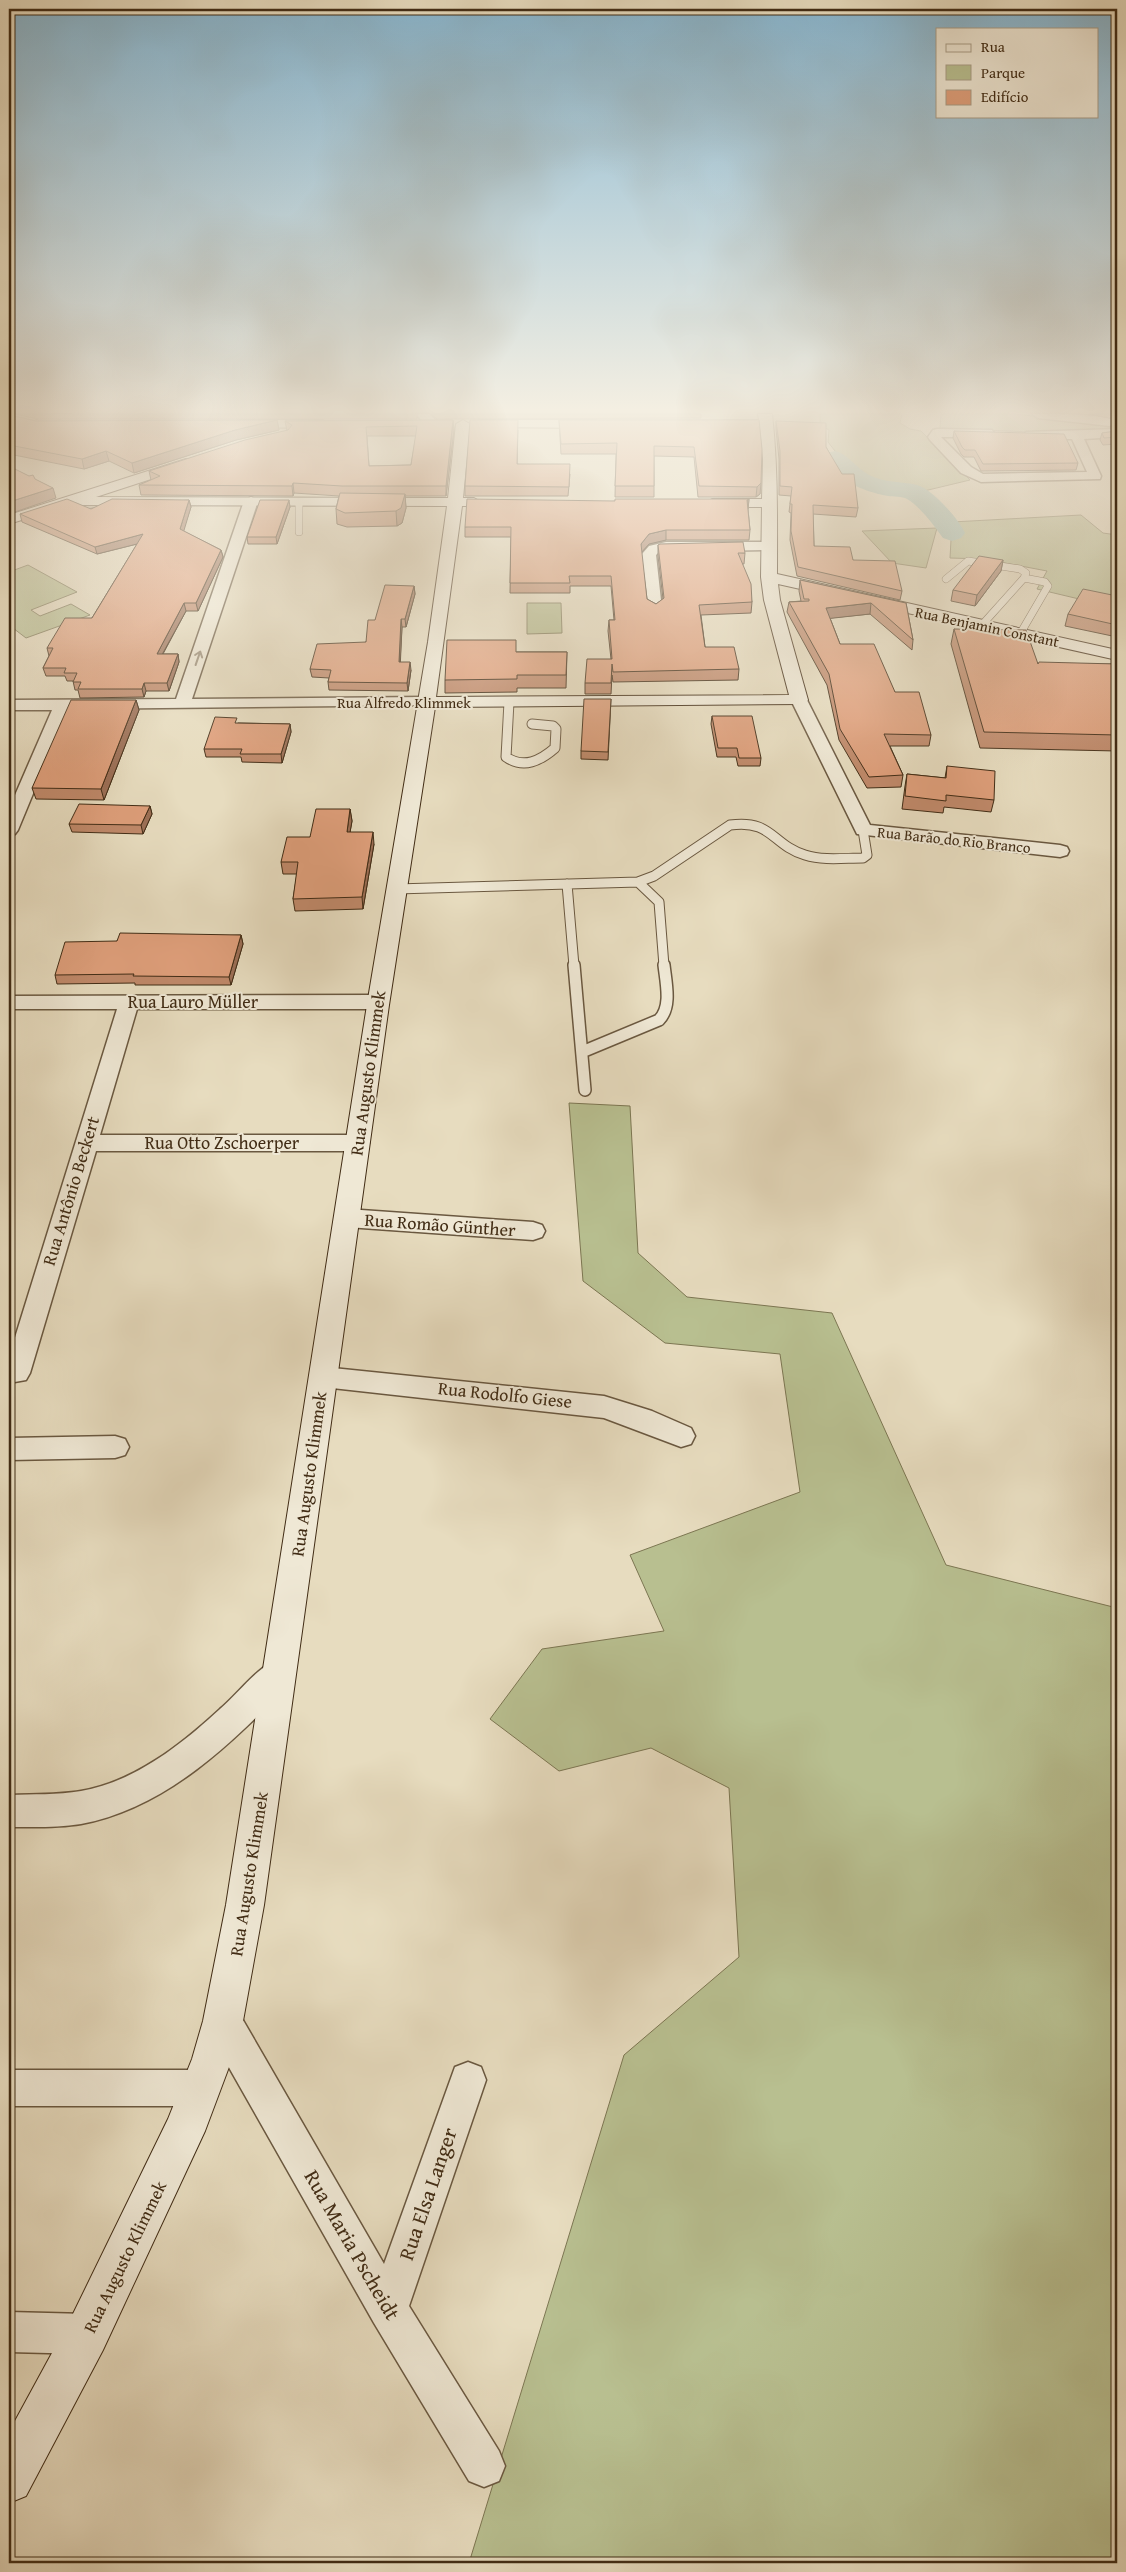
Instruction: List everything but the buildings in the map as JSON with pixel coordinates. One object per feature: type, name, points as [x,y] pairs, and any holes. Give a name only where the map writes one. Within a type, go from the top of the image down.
[{"type":"street","points":[[182,704],[240,534]]},
{"type":"street","name":"Rua Augusto Klimmek","points":[[9,2479],[87,2334],[159,2186],[201,2088],[223,2021],[245,1906],[378,1002],[427,702],[451,534]]},
{"type":"street","name":"Rua Barão do Rio Branco","points":[[769,534],[769,577],[772,600],[799,700],[862,830],[1060,851]]},
{"type":"street","points":[[655,609],[649,554],[654,549],[666,546],[769,546]]},
{"type":"street","name":"Rua Benjamin Constant","points":[[769,577],[980,626],[1117,655]]},
{"type":"street","name":"Rua Alfredo Klimmek","points":[[9,705],[799,700]]},
{"type":"street","points":[[9,830],[62,705]]},
{"type":"street","name":"Rua Lauro Müller","points":[[9,1002],[378,1002]]},
{"type":"street","name":"Rua Antônio Beckert","points":[[9,1373],[17,1373],[85,1142],[129,1002]]},
{"type":"street","name":"Rua Otto Zschoerper","points":[[85,1142],[358,1143]]},
{"type":"street","name":"Rua Romão Günther","points":[[347,1218],[533,1231]]},
{"type":"street","name":"Rua Rodolfo Giese","points":[[323,1377],[604,1407],[642,1419],[681,1436]]},
{"type":"street","points":[[9,1449],[115,1447]]},
{"type":"street","points":[[9,1811],[63,1809],[91,1805],[143,1784],[196,1751],[235,1718],[280,1672]]},
{"type":"street","name":"Rua Maria Pscheidt","points":[[223,2021],[388,2309],[484,2466]]},
{"type":"street","name":"Rua Elsa Langer","points":[[388,2309],[468,2080]]},
{"type":"street","points":[[9,2088],[201,2088]]},
{"type":"street","points":[[9,2332],[87,2334]]},
{"type":"lane","points":[[946,579],[968,561],[973,560],[1020,569],[1026,573],[1024,578],[980,626]]},
{"type":"lane","points":[[1020,634],[1048,586],[1045,582],[1024,578]]},
{"type":"lane","points":[[508,702],[506,758],[535,763],[543,760],[556,748],[556,729],[553,726],[532,724]]},
{"type":"lane","points":[[396,889],[638,882],[654,876],[730,825],[741,822],[752,822],[765,827],[793,850],[817,857],[867,857],[862,830]]},
{"type":"lane","points":[[582,1052],[660,1020],[665,1014],[667,1000],[659,902],[638,882]]},
{"type":"lane","points":[[567,884],[585,1090]]},
{"type":"green space","points":[[865,534],[935,534],[926,568],[892,563]]},
{"type":"green space","points":[[951,534],[1117,535],[1117,608],[1037,589],[1047,571],[984,559],[950,558]]},
{"type":"green space","points":[[28,565],[77,592],[31,610],[40,616],[71,604],[90,615],[26,638],[9,625],[9,572]]},
{"type":"green space","points":[[527,603],[561,603],[562,633],[527,634]]},
{"type":"green space","points":[[569,1103],[630,1106],[638,1253],[687,1297],[832,1313],[946,1565],[1117,1608],[1117,2563],[469,2563],[624,2055],[739,1957],[729,1788],[651,1748],[559,1771],[490,1719],[542,1649],[664,1631],[630,1555],[800,1492],[780,1354],[665,1343],[583,1281]]}]
